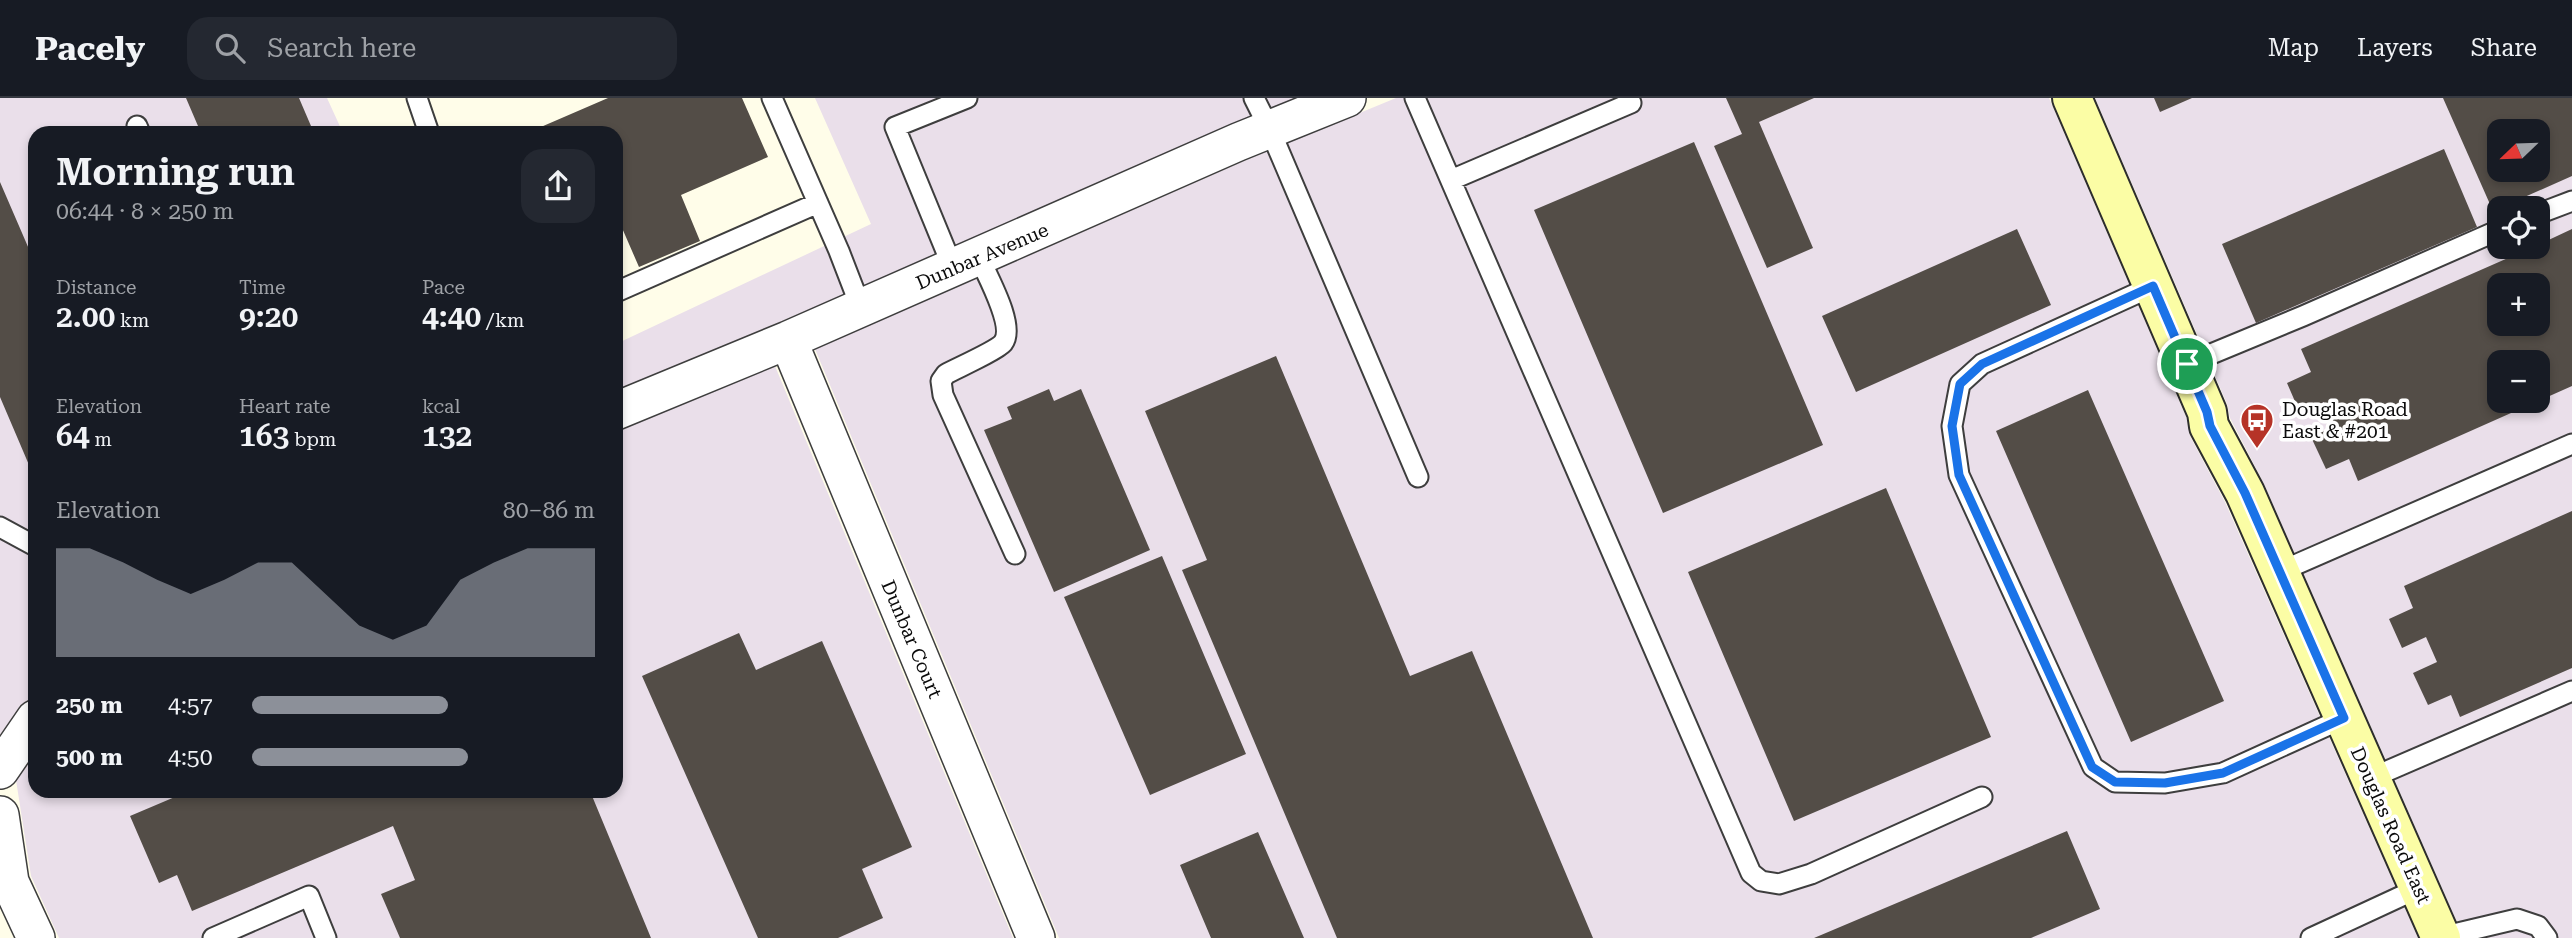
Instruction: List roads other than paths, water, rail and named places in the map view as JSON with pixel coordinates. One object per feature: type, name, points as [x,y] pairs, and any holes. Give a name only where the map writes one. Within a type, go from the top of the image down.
[{"type":"street","name":"Dunbar Avenue","points":[[623,408],[966,263],[1262,114],[1347,98]]},
{"type":"street","name":"Douglas Road East","points":[[2072,98],[2187,364],[2210,426],[2245,493],[2441,938]]},
{"type":"street","name":"Dunbar Court","points":[[788,340],[1036,938]]},
{"type":"street","points":[[0,770],[28,729]]},
{"type":"street","points":[[0,815],[10,882],[7,894],[36,938]]},
{"type":"lane","points":[[416,98],[426,126]]},
{"type":"lane","points":[[772,98],[861,308]]},
{"type":"lane","points":[[967,98],[895,127],[966,263],[1005,318],[1008,334],[1002,345],[946,373],[941,381],[943,395],[1015,554]]},
{"type":"lane","points":[[1415,98],[1751,873],[1761,881],[1779,884],[1811,874],[1982,797]]},
{"type":"lane","points":[[1451,180],[1631,103]]},
{"type":"lane","points":[[1262,114],[1418,477]]},
{"type":"lane","points":[[2550,210],[2572,201]]},
{"type":"lane","points":[[623,289],[818,204]]},
{"type":"lane","points":[[2187,364],[2487,235]]},
{"type":"lane","points":[[2153,286],[1982,364],[1960,384],[1952,426],[1959,475],[2092,767],[2115,782],[2165,783],[2223,773],[2344,718]]},
{"type":"lane","points":[[2279,572],[2572,444]]},
{"type":"lane","points":[[0,527],[28,542]]},
{"type":"lane","points":[[2371,778],[2572,691]]},
{"type":"lane","points":[[2311,938],[2419,888]]},
{"type":"lane","points":[[213,938],[309,896],[326,938]]},
{"type":"lane","points":[[2517,919],[2526,938]]},
{"type":"lane","points":[[2441,938],[2517,919],[2538,926],[2547,938]]},
{"type":"place","name":"Douglas Road East & #201","points":[[2257,450]]}]
